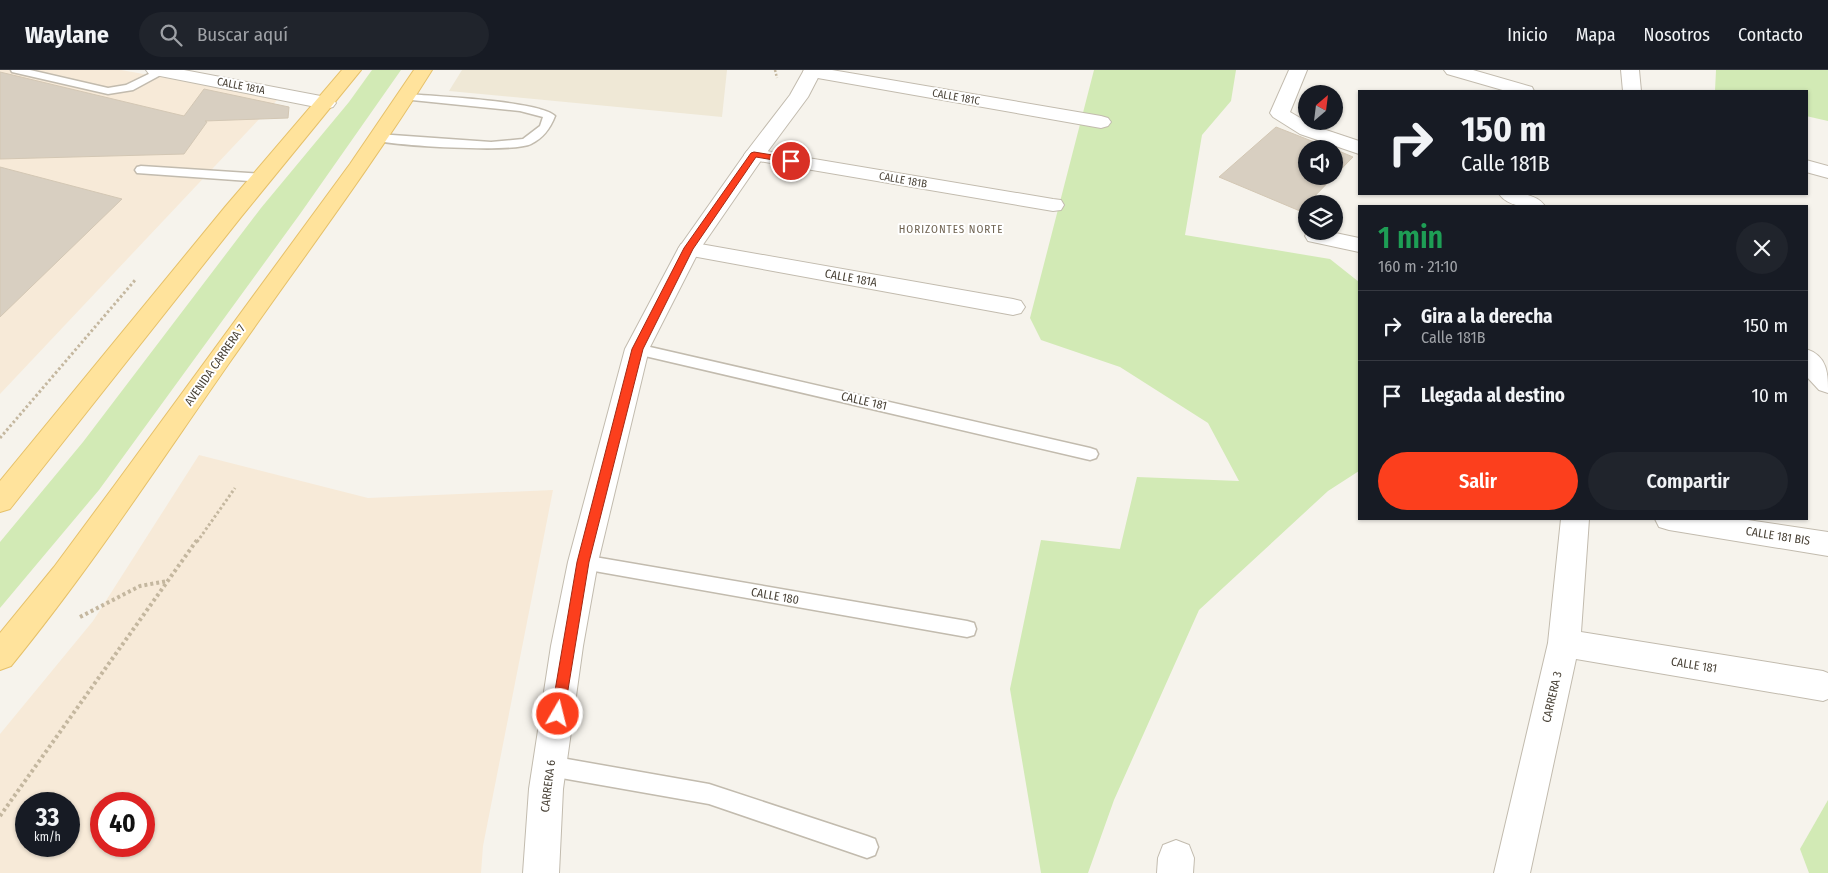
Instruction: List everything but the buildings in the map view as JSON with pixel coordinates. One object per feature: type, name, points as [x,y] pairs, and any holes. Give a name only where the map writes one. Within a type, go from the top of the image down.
[{"type":"main road","points":[[0,501],[352,70]]},
{"type":"main road","name":"AVENIDA CARRERA 7","points":[[0,656],[73,566],[113,511],[241,327],[378,138],[423,70]]},
{"type":"street","points":[[1298,70],[1280,113],[1290,122],[1316,134],[1358,148]]},
{"type":"street","points":[[1453,70],[1522,90]]},
{"type":"street","points":[[1630,70],[1632,90]]},
{"type":"street","name":"CALLE 181A","points":[[159,71],[326,102]]},
{"type":"street","name":"CALLE 181C","points":[[813,71],[1101,122]]},
{"type":"street","name":"CARRERA 6","points":[[541,873],[546,790],[583,562],[638,349],[689,248],[754,154],[799,97],[813,71]]},
{"type":"street","name":"CALLE 181B","points":[[754,154],[1053,205]]},
{"type":"street","points":[[1808,167],[1828,172]]},
{"type":"street","points":[[1512,195],[1532,205]]},
{"type":"street","points":[[1335,240],[1358,245]]},
{"type":"street","name":"CALLE 181A","points":[[689,248],[1013,308]]},
{"type":"street","points":[[1808,360],[1828,384]]},
{"type":"street","name":"CARRERA 3","points":[[1512,873],[1564,644],[1575,520]]},
{"type":"street","name":"CALLE 181 BIS","points":[[1675,520],[1828,544]]},
{"type":"street","name":"CALLE 181","points":[[1564,644],[1823,686]]},
{"type":"lane","points":[[16,70],[108,91],[129,88],[159,71]]},
{"type":"lane","points":[[378,138],[491,146],[526,142],[545,128],[550,116],[520,108],[406,97]]},
{"type":"lane","points":[[141,170],[262,178]]},
{"type":"lane","name":"CALLE 181","points":[[638,349],[1090,454]]},
{"type":"lane","name":"CALLE 180","points":[[583,562],[968,629]]},
{"type":"lane","points":[[550,766],[709,794],[867,847]]},
{"type":"path","points":[[0,816],[235,488]]},
{"type":"path","points":[[80,617],[140,586],[167,581]]},
{"type":"shaded area","points":[[0,70],[121,70],[279,98],[0,394]]},
{"type":"shaded area","points":[[462,70],[727,70],[722,117],[449,91]]},
{"type":"shaded area","points":[[199,455],[368,498],[553,490],[483,846],[481,873],[0,873],[0,734],[93,621]]},
{"type":"green space","points":[[372,70],[401,70],[300,214],[99,490],[0,608],[0,542],[83,442],[261,208],[349,102]]},
{"type":"green space","points":[[1094,70],[1236,70],[1231,101],[1202,135],[1185,235],[1330,259],[1358,281],[1358,472],[1328,491],[1199,610],[1114,800],[1088,873],[1041,873],[1010,689],[1041,540],[1120,549],[1137,477],[1239,481],[1208,423],[1120,367],[1041,340],[1030,318]]},
{"type":"green space","points":[[1716,70],[1828,70],[1828,121],[1808,116],[1808,90],[1715,90]]},
{"type":"green space","points":[[1828,800],[1828,873],[1809,873],[1800,849]]},
{"type":"district","name":"HORIZONTES NORTE","points":[[951,229]]},
{"type":"route","points":[[558,714],[583,562],[638,349],[689,248],[754,154],[791,161]]}]
